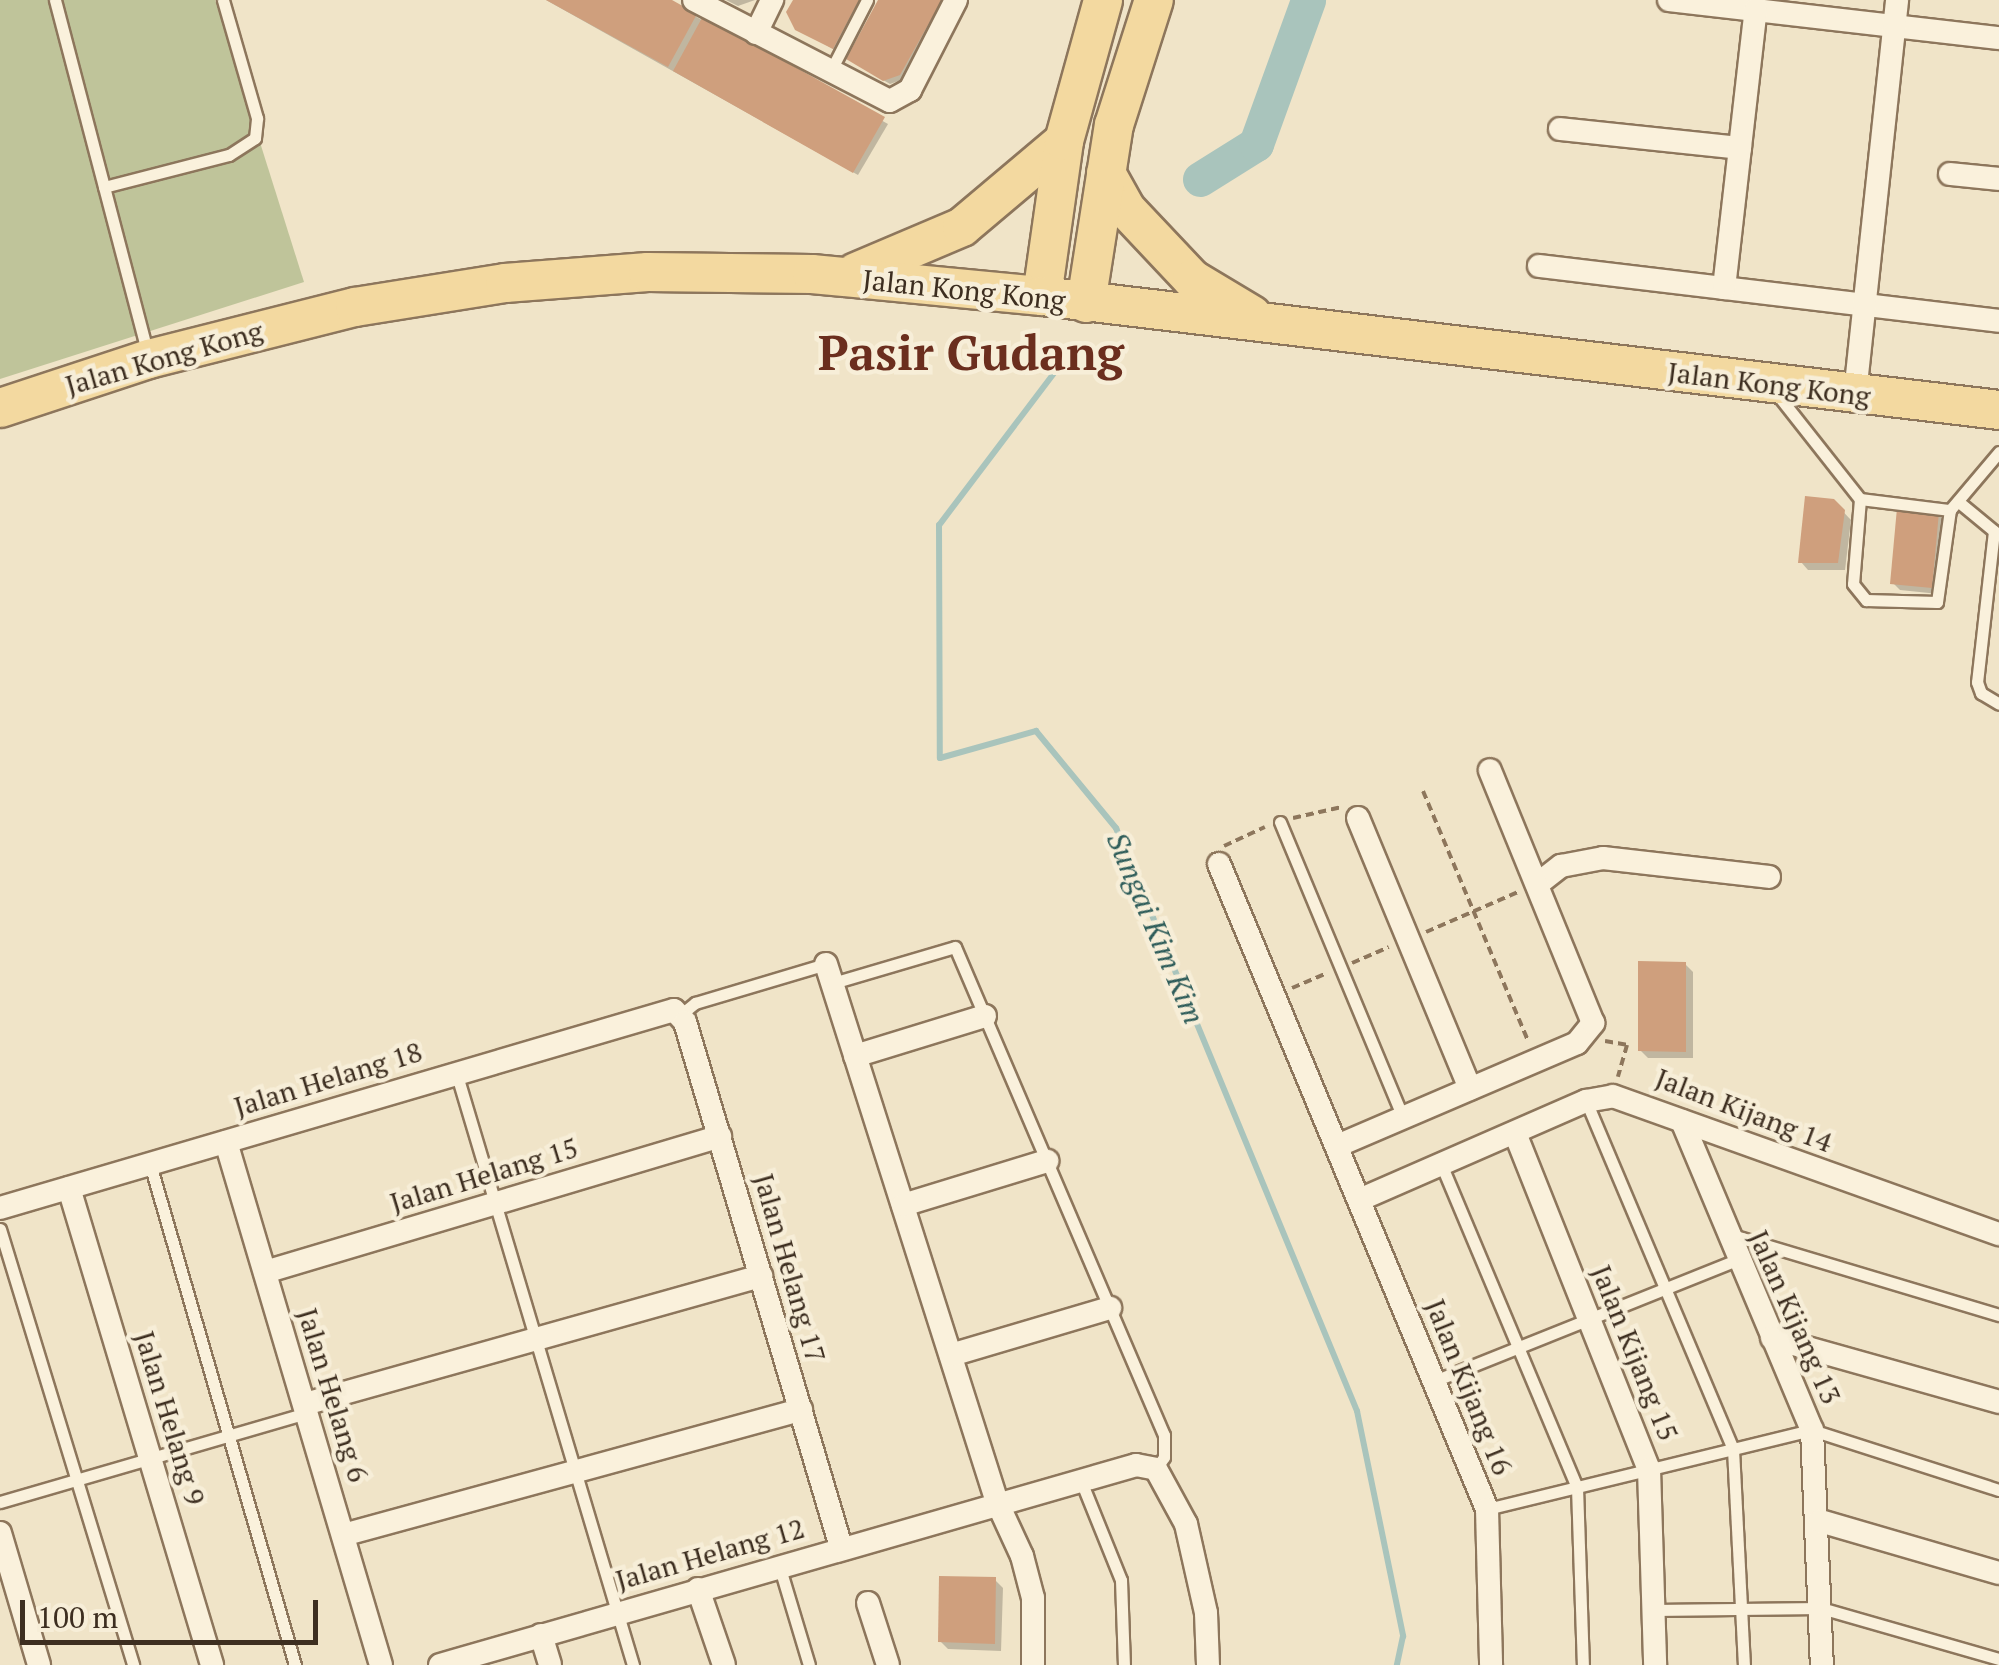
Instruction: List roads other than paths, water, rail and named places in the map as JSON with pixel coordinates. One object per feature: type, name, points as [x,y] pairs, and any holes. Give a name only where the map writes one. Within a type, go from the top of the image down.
[{"type":"main road","points":[[1042,296],[1064,140],[1103,0]]},
{"type":"main road","points":[[1086,304],[1114,125],[1154,0]]},
{"type":"main road","points":[[839,277],[897,260],[962,226],[1064,140]]},
{"type":"main road","points":[[1106,174],[1126,209],[1192,279],[1278,328]]},
{"type":"main road","name":"Jalan Kong Kong","points":[[0,408],[149,359],[356,307],[505,283],[648,272],[839,277],[1042,296],[1278,328],[1999,410]]},
{"type":"street","points":[[694,0],[890,101],[905,96],[956,0]]},
{"type":"street","points":[[756,32],[772,0]]},
{"type":"street","points":[[1669,0],[1756,9],[1895,12],[1999,38]]},
{"type":"street","points":[[1724,288],[1756,9]]},
{"type":"street","points":[[1854,394],[1895,12]]},
{"type":"street","points":[[1560,129],[1740,148]]},
{"type":"street","points":[[1950,174],[1999,178]]},
{"type":"street","points":[[1538,266],[1999,321]]},
{"type":"street","points":[[1337,1146],[1586,1038],[1593,1023],[1490,770]]},
{"type":"street","points":[[1358,818],[1470,1089]]},
{"type":"street","points":[[1539,883],[1562,866],[1603,858],[1769,876]]},
{"type":"street","name":"Jalan Kijang 16","points":[[1219,864],[1487,1508],[1492,1665]]},
{"type":"street","points":[[829,974],[997,1502],[1033,1598],[1033,1665]]},
{"type":"street","name":"Jalan Helang 18","points":[[0,1208],[456,1072],[676,1013]]},
{"type":"street","name":"Jalan Helang 17","points":[[676,1013],[720,1136],[841,1547]]},
{"type":"street","points":[[855,1056],[985,1016]]},
{"type":"street","name":"Jalan Kijang 14","points":[[1359,1200],[1586,1101],[1612,1096],[1999,1234]]},
{"type":"street","name":"Jalan Kijang 13","points":[[1682,1121],[1736,1260],[1812,1430],[1820,1521],[1822,1665]]},
{"type":"street","name":"Jalan Kijang 15","points":[[1515,1133],[1649,1469],[1655,1665]]},
{"type":"street","name":"Jalan Helang 15","points":[[265,1272],[720,1136]]},
{"type":"street","name":"Jalan Helang 6","points":[[226,1142],[382,1665]]},
{"type":"street","points":[[903,1205],[1047,1161]]},
{"type":"street","name":"Jalan Helang 9","points":[[70,1188],[212,1665]]},
{"type":"street","points":[[306,1408],[762,1276]]},
{"type":"street","points":[[951,1355],[1110,1308]]},
{"type":"street","points":[[1772,1338],[1999,1402]]},
{"type":"street","points":[[344,1535],[801,1410]]},
{"type":"street","name":"Jalan Helang 12","points":[[456,1663],[1080,1477],[1136,1464],[1156,1469]]},
{"type":"street","points":[[1156,1469],[1186,1524],[1206,1613],[1208,1665]]},
{"type":"street","points":[[1820,1521],[1999,1574]]},
{"type":"street","points":[[0,1533],[39,1665]]},
{"type":"street","points":[[698,1589],[724,1665]]},
{"type":"street","points":[[868,1604],[888,1665]]},
{"type":"street","points":[[541,1635],[550,1665]]},
{"type":"lane","points":[[54,0],[149,359]]},
{"type":"lane","points":[[104,187],[229,155],[255,138],[257,118],[223,0]]},
{"type":"lane","points":[[830,72],[867,0]]},
{"type":"lane","points":[[1768,384],[1860,499],[1853,584],[1866,600],[1937,602],[1955,506],[1999,452]]},
{"type":"lane","points":[[1860,499],[1955,506],[1986,519],[1998,542],[1978,682],[1981,693],[1999,704]]},
{"type":"lane","points":[[1280,822],[1403,1118]]},
{"type":"lane","points":[[676,1013],[696,1003],[955,947],[1164,1435],[1164,1457],[1156,1469]]},
{"type":"lane","points":[[456,1072],[633,1665]]},
{"type":"lane","points":[[1586,1101],[1734,1449],[1744,1665]]},
{"type":"lane","points":[[150,1164],[294,1665]]},
{"type":"lane","points":[[1440,1164],[1577,1487],[1583,1665]]},
{"type":"lane","points":[[0,1229],[133,1665]]},
{"type":"lane","points":[[1725,1233],[1999,1316]]},
{"type":"lane","points":[[1434,1381],[1664,1284],[1736,1260]]},
{"type":"lane","points":[[0,1502],[230,1435],[306,1408]]},
{"type":"lane","points":[[1487,1508],[1812,1430],[1999,1490]]},
{"type":"lane","points":[[1080,1477],[1121,1580],[1124,1665]]},
{"type":"lane","points":[[779,1565],[809,1665]]},
{"type":"lane","points":[[1653,1610],[1821,1608],[1999,1659]]},
{"type":"waterway","name":"Sungai Kim Kim","points":[[1200,179],[1256,144],[1308,0]]},
{"type":"waterway","name":"Sungai Kim Kim","points":[[1070,352],[939,525],[940,758],[1036,731],[1116,828],[1357,1411],[1403,1636],[1397,1665]]},
{"type":"district","name":"Pasir Gudang","points":[[971,353]]}]
